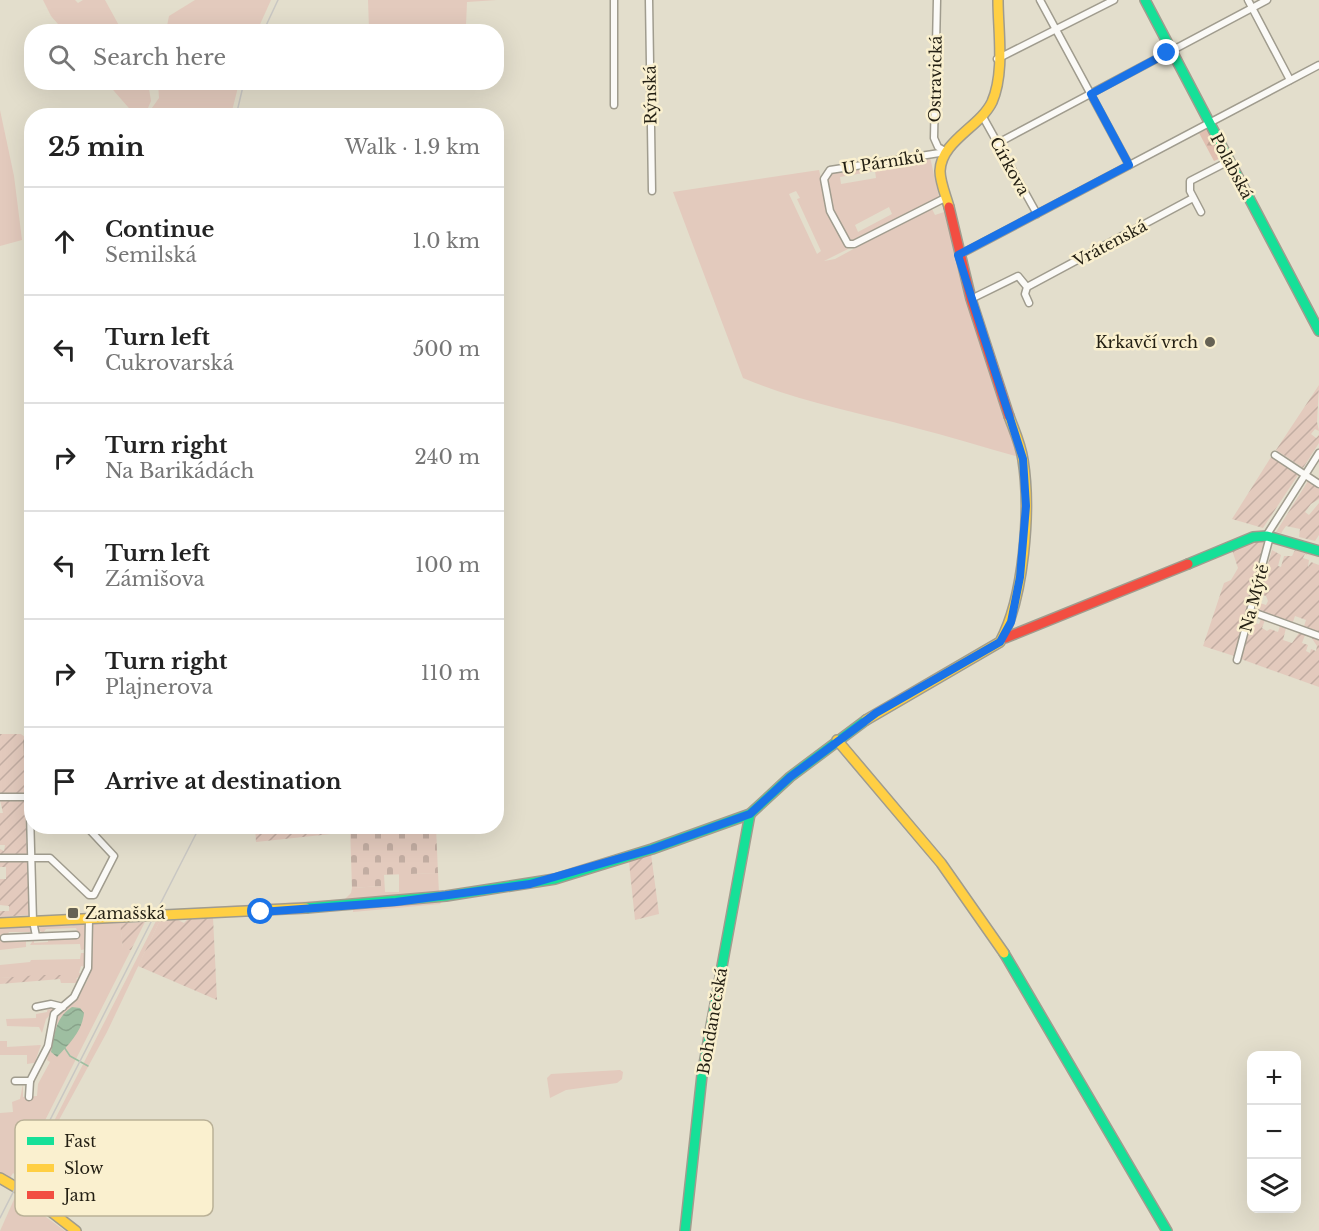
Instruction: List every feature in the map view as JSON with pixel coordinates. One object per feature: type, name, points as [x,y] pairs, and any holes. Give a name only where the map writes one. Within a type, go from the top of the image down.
[{"type":"street","points":[[614,0],[614,105]]},
{"type":"street","name":"Rýnská","points":[[649,0],[652,191]]},
{"type":"street","name":"Ostravická","points":[[937,0],[934,138],[938,147],[946,152]]},
{"type":"street","points":[[998,0],[994,98],[983,117],[946,152],[940,172],[958,255],[1023,459],[1024,540],[1011,622],[1005,638]]},
{"type":"street","points":[[1040,0],[1129,165]]},
{"type":"street","points":[[996,59],[1057,31],[1114,0]]},
{"type":"street","name":"Polabská","points":[[1145,0],[1319,332]]},
{"type":"street","points":[[1248,0],[1290,80]]},
{"type":"street","points":[[998,143],[1267,0]]},
{"type":"street","points":[[958,255],[1319,65]]},
{"type":"street","name":"Církova","points":[[983,117],[1037,214]]},
{"type":"street","name":"U Párníků","points":[[945,198],[854,244],[849,243],[830,211],[824,179],[830,170],[946,152]]},
{"type":"street","points":[[1201,212],[1188,186],[1190,181],[1229,161]]},
{"type":"street","name":"Vrátenská","points":[[1027,287],[1193,198]]},
{"type":"street","points":[[971,299],[1015,276],[1021,277],[1027,287],[1025,294],[1029,303]]},
{"type":"street","name":"Na Mýtě","points":[[1237,660],[1269,540],[1267,536],[1272,524],[1319,453]]},
{"type":"street","points":[[1275,455],[1319,484]]},
{"type":"street","points":[[0,923],[353,906],[530,884],[652,849],[750,814],[790,777],[837,740],[916,688],[992,648],[1005,638],[1253,537],[1267,536],[1319,550]]},
{"type":"street","points":[[1250,611],[1319,636]]},
{"type":"street","points":[[837,740],[935,852],[973,906],[1050,1029],[1167,1231]]},
{"type":"street","points":[[0,797],[24,796]]},
{"type":"street","name":"Bohdanečská","points":[[685,1231],[702,1075],[750,814]]},
{"type":"street","points":[[31,834],[33,921],[36,936]]},
{"type":"street","points":[[0,858],[50,858],[89,895],[94,895],[114,856],[93,834]]},
{"type":"street","points":[[29,1097],[30,1081],[48,1046],[54,1014],[78,992],[88,968],[89,919]]},
{"type":"street","points":[[4,938],[76,935]]},
{"type":"street","points":[[36,1007],[51,1004],[63,1007]]},
{"type":"street","points":[[15,1081],[30,1081]]},
{"type":"street","points":[[0,1178],[15,1186]]},
{"type":"street","points":[[57,1216],[76,1231]]},
{"type":"green space","points":[[43,0],[75,0],[78,3],[83,0],[105,0],[118,24],[58,24]]},
{"type":"green space","points":[[195,0],[271,0],[260,24],[167,24],[169,16]]},
{"type":"green space","points":[[368,0],[497,0],[467,2],[466,24],[369,24]]},
{"type":"green space","points":[[113,90],[149,90],[151,101],[148,108],[129,108]]},
{"type":"green space","points":[[158,90],[237,90],[233,108],[152,108],[159,98]]},
{"type":"green space","points":[[0,110],[14,176],[22,240],[0,246]]},
{"type":"green space","points":[[1207,129],[1221,158],[1214,161],[1199,133]]},
{"type":"green space","points":[[930,157],[939,197],[849,241],[832,211],[826,174]],"holes":[[[875,171],[876,178],[841,184],[840,177]],[[889,207],[892,214],[858,232],[855,225]]]},
{"type":"green space","points":[[819,170],[829,212],[848,249],[824,261],[835,259],[931,207],[935,215],[944,212],[974,321],[1019,457],[925,430],[805,400],[743,378],[673,192]],"holes":[[[796,191],[800,198],[797,199],[821,251],[817,254],[789,194]]]},
{"type":"green space","points":[[1319,385],[1317,422],[1319,431],[1315,429],[1311,434],[1316,438],[1319,435],[1319,443],[1303,468],[1276,450]]},
{"type":"green space","points":[[1271,457],[1298,475],[1263,528],[1232,519]]},
{"type":"green space","points":[[1308,481],[1319,489],[1319,499],[1305,512],[1309,515],[1319,503],[1319,535],[1315,541],[1299,537],[1300,529],[1286,526],[1281,533],[1276,532]]},
{"type":"green space","points":[[1262,540],[1265,544],[1234,656],[1203,646],[1224,583],[1231,580],[1238,568],[1232,550]]},
{"type":"green space","points":[[1272,550],[1281,555],[1278,566],[1281,567],[1284,556],[1292,556],[1295,550],[1319,558],[1305,554],[1303,558],[1309,560],[1308,567],[1311,562],[1319,565],[1319,632],[1304,626],[1306,620],[1295,616],[1293,622],[1255,609],[1257,602],[1266,605],[1268,601],[1266,596],[1259,594]]},
{"type":"green space","points":[[1261,619],[1265,620],[1262,628],[1267,631],[1270,629],[1278,632],[1280,626],[1286,628],[1283,640],[1292,643],[1299,633],[1305,635],[1302,643],[1308,645],[1306,651],[1310,653],[1311,649],[1316,651],[1317,646],[1311,637],[1319,639],[1319,687],[1241,659],[1250,628],[1254,623],[1259,624]]},
{"type":"green space","points":[[0,734],[21,734],[24,736],[24,793],[0,794]]},
{"type":"green space","points":[[0,800],[24,800],[24,834],[26,834],[27,854],[0,855],[0,849],[4,851],[5,845],[0,845],[0,813],[3,813]]},
{"type":"green space","points":[[255,834],[331,834],[256,842]]},
{"type":"green space","points":[[350,834],[436,834],[438,873],[381,875],[381,886],[352,888]]},
{"type":"green space","points":[[651,854],[659,914],[635,920],[629,862]]},
{"type":"green space","points":[[0,861],[27,861],[30,915],[0,917],[0,911],[9,911],[9,906],[0,905],[0,879],[6,879],[6,867],[0,867]]},
{"type":"green space","points":[[438,873],[439,893],[399,899],[156,915],[159,910],[345,899],[351,893],[352,888],[381,886],[381,875],[384,875],[385,892],[399,892],[399,874]]},
{"type":"green space","points":[[446,896],[440,904],[353,912],[353,906]]},
{"type":"green space","points":[[213,917],[217,1000],[138,966],[160,920],[176,919],[184,923],[188,919]]},
{"type":"green space","points":[[157,919],[160,920],[107,1032],[59,1120],[55,1120]]},
{"type":"green space","points":[[94,921],[120,921],[123,948],[131,950],[45,1120],[15,1120],[15,1174],[13,1173],[8,1181],[0,1175],[0,1113],[13,1112],[12,1102],[20,1099],[23,1084],[23,1097],[37,1096],[38,1084],[50,1062],[47,1060],[58,1016],[77,1000],[88,979],[92,963],[91,926]]},
{"type":"green space","points":[[82,922],[86,927],[86,949],[81,950],[80,944],[30,945],[34,939],[34,943],[48,942],[48,938],[80,937],[76,928],[46,929],[43,933],[39,930],[40,926],[71,926]]},
{"type":"green space","points":[[145,922],[131,950],[123,949],[120,923]]},
{"type":"green space","points":[[30,924],[33,928],[32,932],[9,932],[4,941],[26,940],[26,947],[0,950],[0,926]]},
{"type":"green space","points":[[81,953],[86,953],[85,967],[81,966],[79,973],[82,974],[76,979],[78,983],[65,983],[65,975],[0,978],[0,965],[30,962],[31,960],[80,959]]},
{"type":"green space","points":[[65,975],[65,983],[61,983],[60,979],[0,984],[0,978]]},
{"type":"green space","points":[[48,1007],[53,1007],[55,1010],[46,1019],[42,1033],[39,1027],[7,1026],[6,1019],[36,1018],[36,1014],[47,1012]]},
{"type":"green space","points":[[0,1041],[7,1041],[7,1047],[41,1045],[36,1059],[39,1062],[27,1064],[27,1055],[0,1055]]},
{"type":"green space","points":[[620,1070],[623,1072],[622,1079],[617,1083],[566,1090],[550,1098],[547,1078],[551,1074]]},
{"type":"green space","points":[[15,1197],[15,1216],[45,1216],[65,1231],[0,1231]]},
{"type":"water","points":[[72,1007],[80,1008],[84,1013],[83,1020],[74,1037],[57,1057],[51,1052],[57,1026],[62,1016]]},
{"type":"waterway","points":[[64,1047],[70,1056],[88,1066]]},
{"type":"railway","points":[[267,24],[278,0]]},
{"type":"railway","points":[[238,108],[242,90]]},
{"type":"railway","points":[[50,1120],[196,834]]},
{"type":"railway","points":[[0,1218],[15,1189]]},
{"type":"traffic: fast","points":[[1145,0],[1319,331]]},
{"type":"traffic: fast","points":[[1188,564],[1253,537],[1267,536],[1319,551]]},
{"type":"traffic: fast","points":[[306,908],[446,896],[555,879],[652,849],[750,814],[790,777],[866,720]]},
{"type":"traffic: fast","points":[[685,1231],[702,1075],[750,814]]},
{"type":"traffic: fast","points":[[1004,953],[1167,1231]]},
{"type":"traffic: slow","points":[[949,207],[940,175],[942,160],[954,143],[986,111],[996,90],[1000,65],[998,0]]},
{"type":"traffic: slow","points":[[866,720],[1000,642],[1015,602],[1026,528],[1023,460],[1009,416]]},
{"type":"traffic: slow","points":[[837,740],[941,863],[1004,953]]},
{"type":"traffic: slow","points":[[0,923],[306,908]]},
{"type":"traffic: slow","points":[[0,1178],[15,1187]]},
{"type":"traffic: slow","points":[[57,1216],[76,1231]]},
{"type":"traffic: jam","points":[[949,207],[971,299],[1009,416]]},
{"type":"traffic: jam","points":[[1005,638],[1188,564]]},
{"type":"place","name":"Krkavčí vrch","points":[[1210,342]]},
{"type":"place","name":"Zamašská","points":[[73,913]]},
{"type":"route","points":[[261,912],[396,902],[555,879],[652,849],[750,814],[790,777],[876,713],[916,688],[992,648],[1005,638],[1011,622],[1020,577],[1024,540],[1026,506],[1023,459],[958,255],[1129,165],[1091,94],[1167,53]]}]
